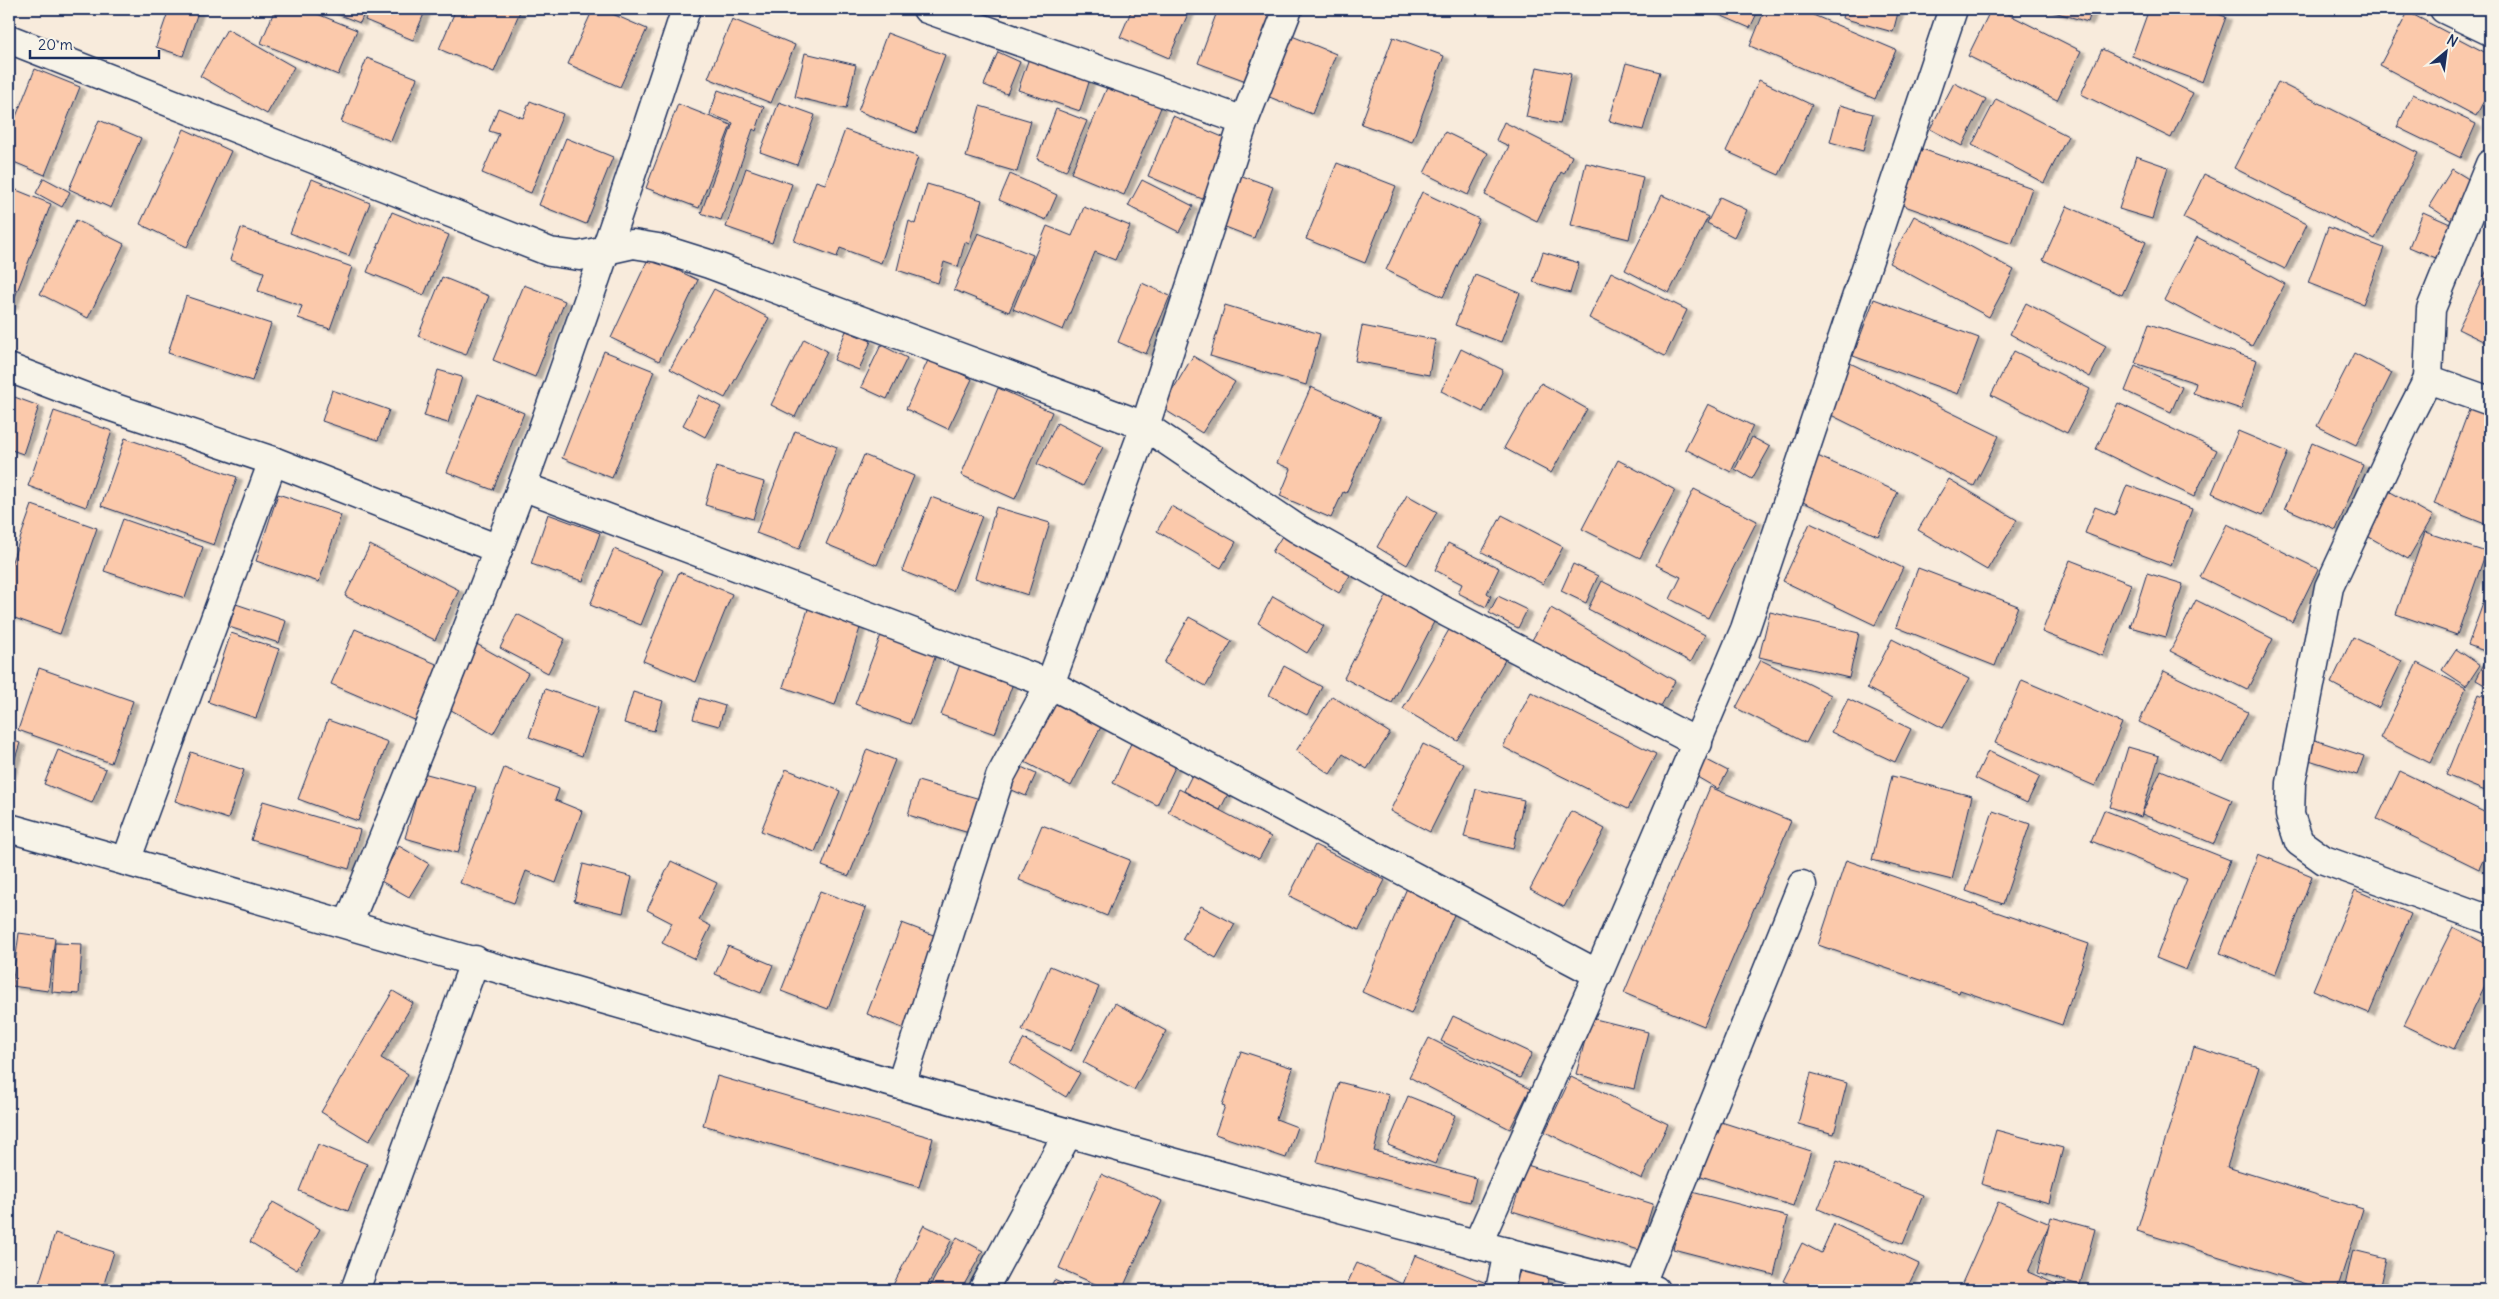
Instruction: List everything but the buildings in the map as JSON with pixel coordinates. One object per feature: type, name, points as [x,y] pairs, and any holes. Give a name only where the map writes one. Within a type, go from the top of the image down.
[{"type":"street","points":[[348,924],[445,686],[522,486],[607,250],[686,9]]},
{"type":"street","points":[[927,9],[1244,121]]},
{"type":"street","points":[[901,1084],[1000,777],[1050,684],[1145,426],[1244,121],[1288,9]]},
{"type":"street","points":[[1477,1245],[1598,974],[1736,652],[1764,578],[1895,177],[1953,9]]},
{"type":"street","points":[[2444,9],[2490,31]]},
{"type":"street","points":[[9,39],[550,252],[579,256],[633,244],[658,248],[710,264],[1145,426],[1296,528],[1448,613],[1698,743]]},
{"type":"street","points":[[2490,164],[2431,309],[2428,379],[2329,587],[2291,783],[2290,815],[2299,842],[2324,860],[2490,920]]},
{"type":"street","points":[[9,368],[106,405],[273,461],[498,549]]},
{"type":"street","points":[[2428,379],[2490,402]]},
{"type":"street","points":[[126,861],[273,461]]},
{"type":"street","points":[[522,486],[1050,684],[1598,974]]},
{"type":"street","points":[[9,828],[475,960],[1068,1133],[1477,1245],[1647,1288],[1802,885]]},
{"type":"street","points":[[355,1290],[475,960]]},
{"type":"street","points":[[983,1290],[1068,1133]]},
{"type":"street","points":[[1500,1290],[1508,1252]]}]
